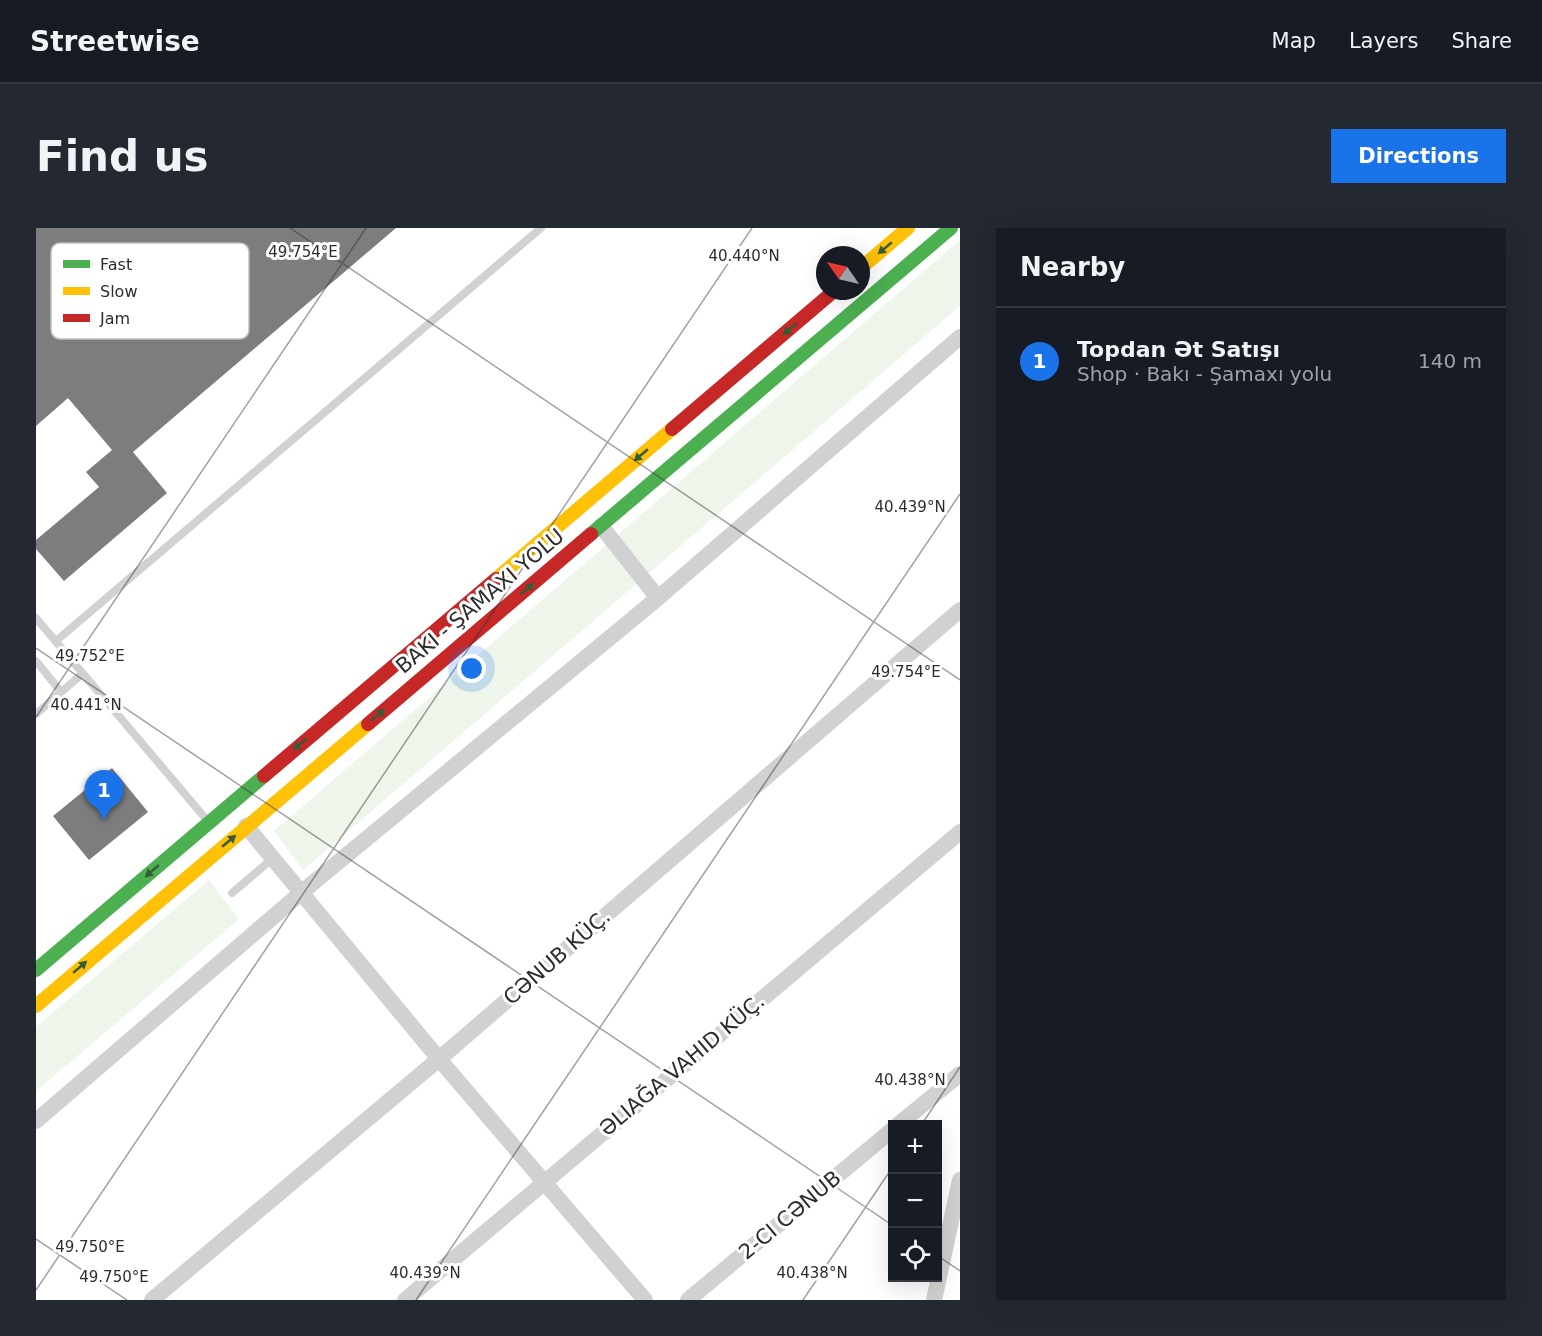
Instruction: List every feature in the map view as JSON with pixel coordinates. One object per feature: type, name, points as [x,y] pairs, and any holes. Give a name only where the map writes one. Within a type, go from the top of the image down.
[{"type":"highway","points":[[870,260],[908,228]]},
{"type":"highway","points":[[36,1006],[951,228]]},
{"type":"highway","points":[[36,970],[823,300]]},
{"type":"street","points":[[36,1121],[302,892],[658,598],[960,337]]},
{"type":"street","points":[[601,526],[658,598]]},
{"type":"street","name":"CƏNUB KÜÇ.","points":[[152,1300],[439,1059],[960,610]]},
{"type":"street","points":[[246,826],[439,1059],[645,1300]]},
{"type":"street","name":"ƏLIAĞA VAHID KÜÇ.","points":[[405,1300],[960,832]]},
{"type":"street","points":[[905,1120],[960,1074]]},
{"type":"street","name":"2-CI CƏNUB","points":[[688,1300],[888,1133]]},
{"type":"street","points":[[934,1300],[960,1180]]},
{"type":"lane","points":[[56,641],[541,228]]},
{"type":"lane","points":[[36,618],[209,822]]},
{"type":"lane","points":[[36,661],[61,692]]},
{"type":"lane","points":[[36,714],[82,674]]},
{"type":"lane","points":[[232,893],[273,857]]},
{"type":"shaded area","points":[[960,240],[960,306],[303,870],[274,831]]},
{"type":"shaded area","points":[[209,880],[239,919],[36,1091],[36,1027]]},
{"type":"building","points":[[36,228],[396,228],[133,452],[167,493],[64,581],[36,549],[36,540],[99,487],[86,472],[112,450],[68,398],[36,426]]},
{"type":"building","points":[[112,768],[148,812],[89,860],[53,816]]},
{"type":"traffic: fast","points":[[591,534],[951,228]]},
{"type":"traffic: fast","points":[[36,970],[264,776]]},
{"type":"traffic: slow","points":[[870,260],[908,228]]},
{"type":"traffic: slow","points":[[496,579],[672,429]]},
{"type":"traffic: slow","points":[[36,1006],[368,724]]},
{"type":"traffic: jam","points":[[672,429],[823,300]]},
{"type":"traffic: jam","points":[[368,724],[591,534]]},
{"type":"traffic: jam","points":[[264,776],[496,579]]},
{"type":"place","name":"Topdan Ət Satışı","points":[[104,820]]}]
